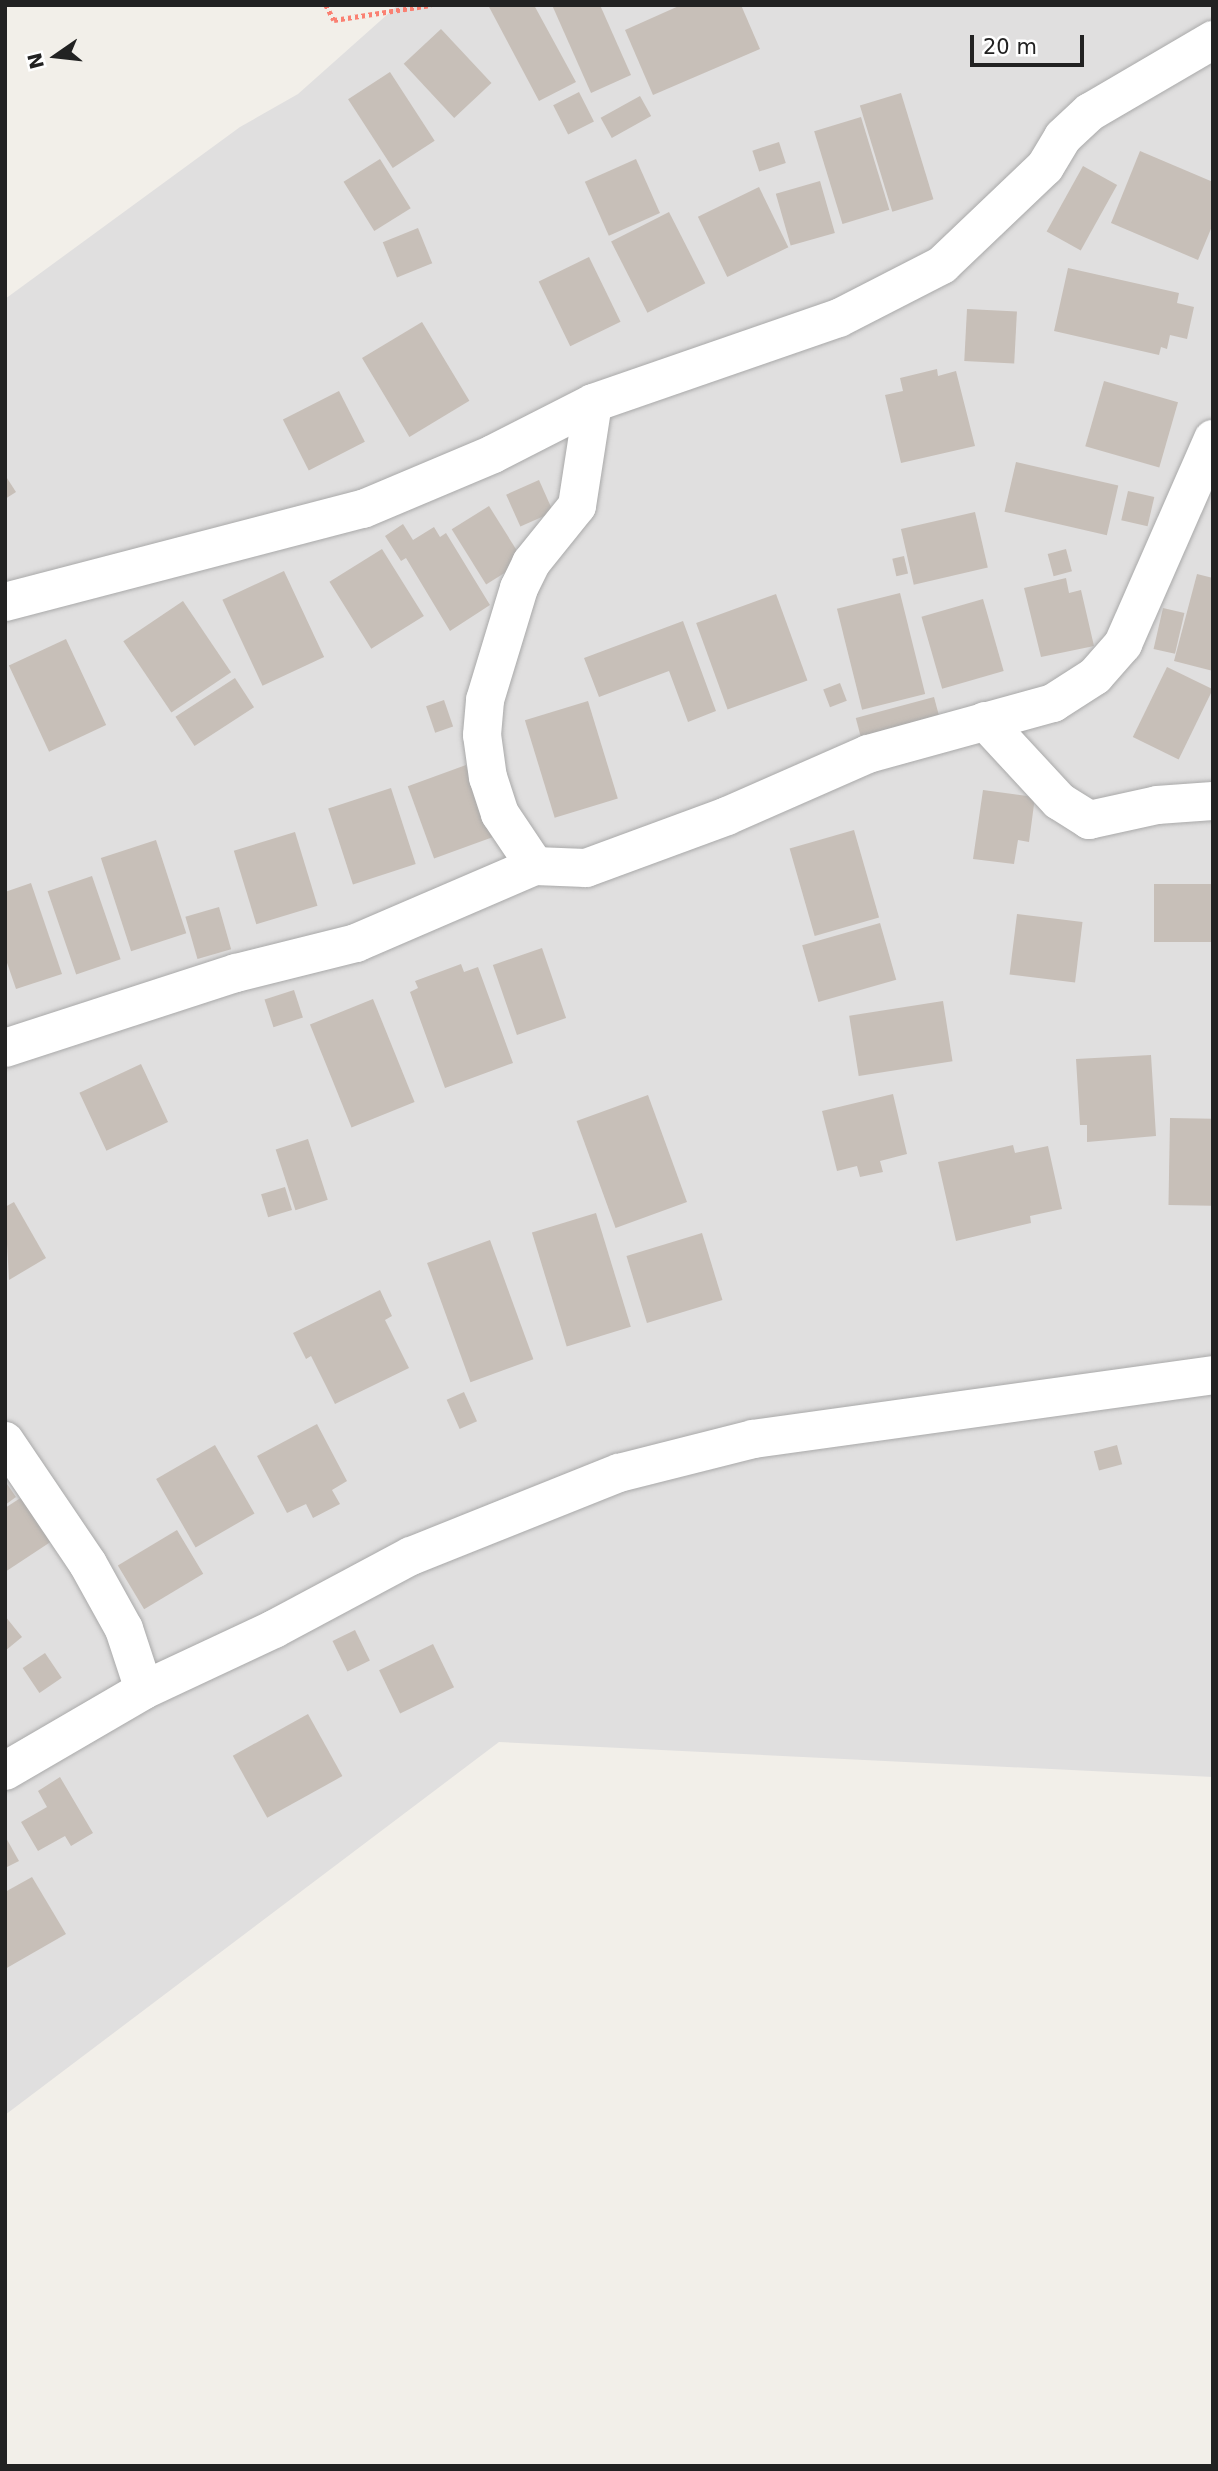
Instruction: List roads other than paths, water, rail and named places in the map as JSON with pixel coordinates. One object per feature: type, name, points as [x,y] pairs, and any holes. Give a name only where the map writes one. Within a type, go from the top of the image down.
[{"type":"street","points":[[5,602],[363,509],[493,454],[593,403],[839,318],[943,265],[1045,167],[1063,137],[1090,112],[1213,40]]},
{"type":"street","points":[[535,866],[500,814],[488,778],[482,735],[485,700],[519,588],[531,564],[570,518],[580,498],[593,403]]},
{"type":"street","points":[[5,1048],[236,973],[356,943],[535,866],[586,868],[727,816],[868,754],[1053,703],[1095,676],[1123,644],[1213,439]]},
{"type":"street","points":[[1047,782],[1041,739],[1053,703]]},
{"type":"street","points":[[985,721],[1047,782],[1059,801],[1089,821],[1157,805],[1213,801]]},
{"type":"street","points":[[5,1771],[144,1690],[274,1629],[411,1556],[619,1473],[753,1439],[1213,1375]]},
{"type":"street","points":[[5,1441],[88,1564],[124,1629],[144,1690]]}]
